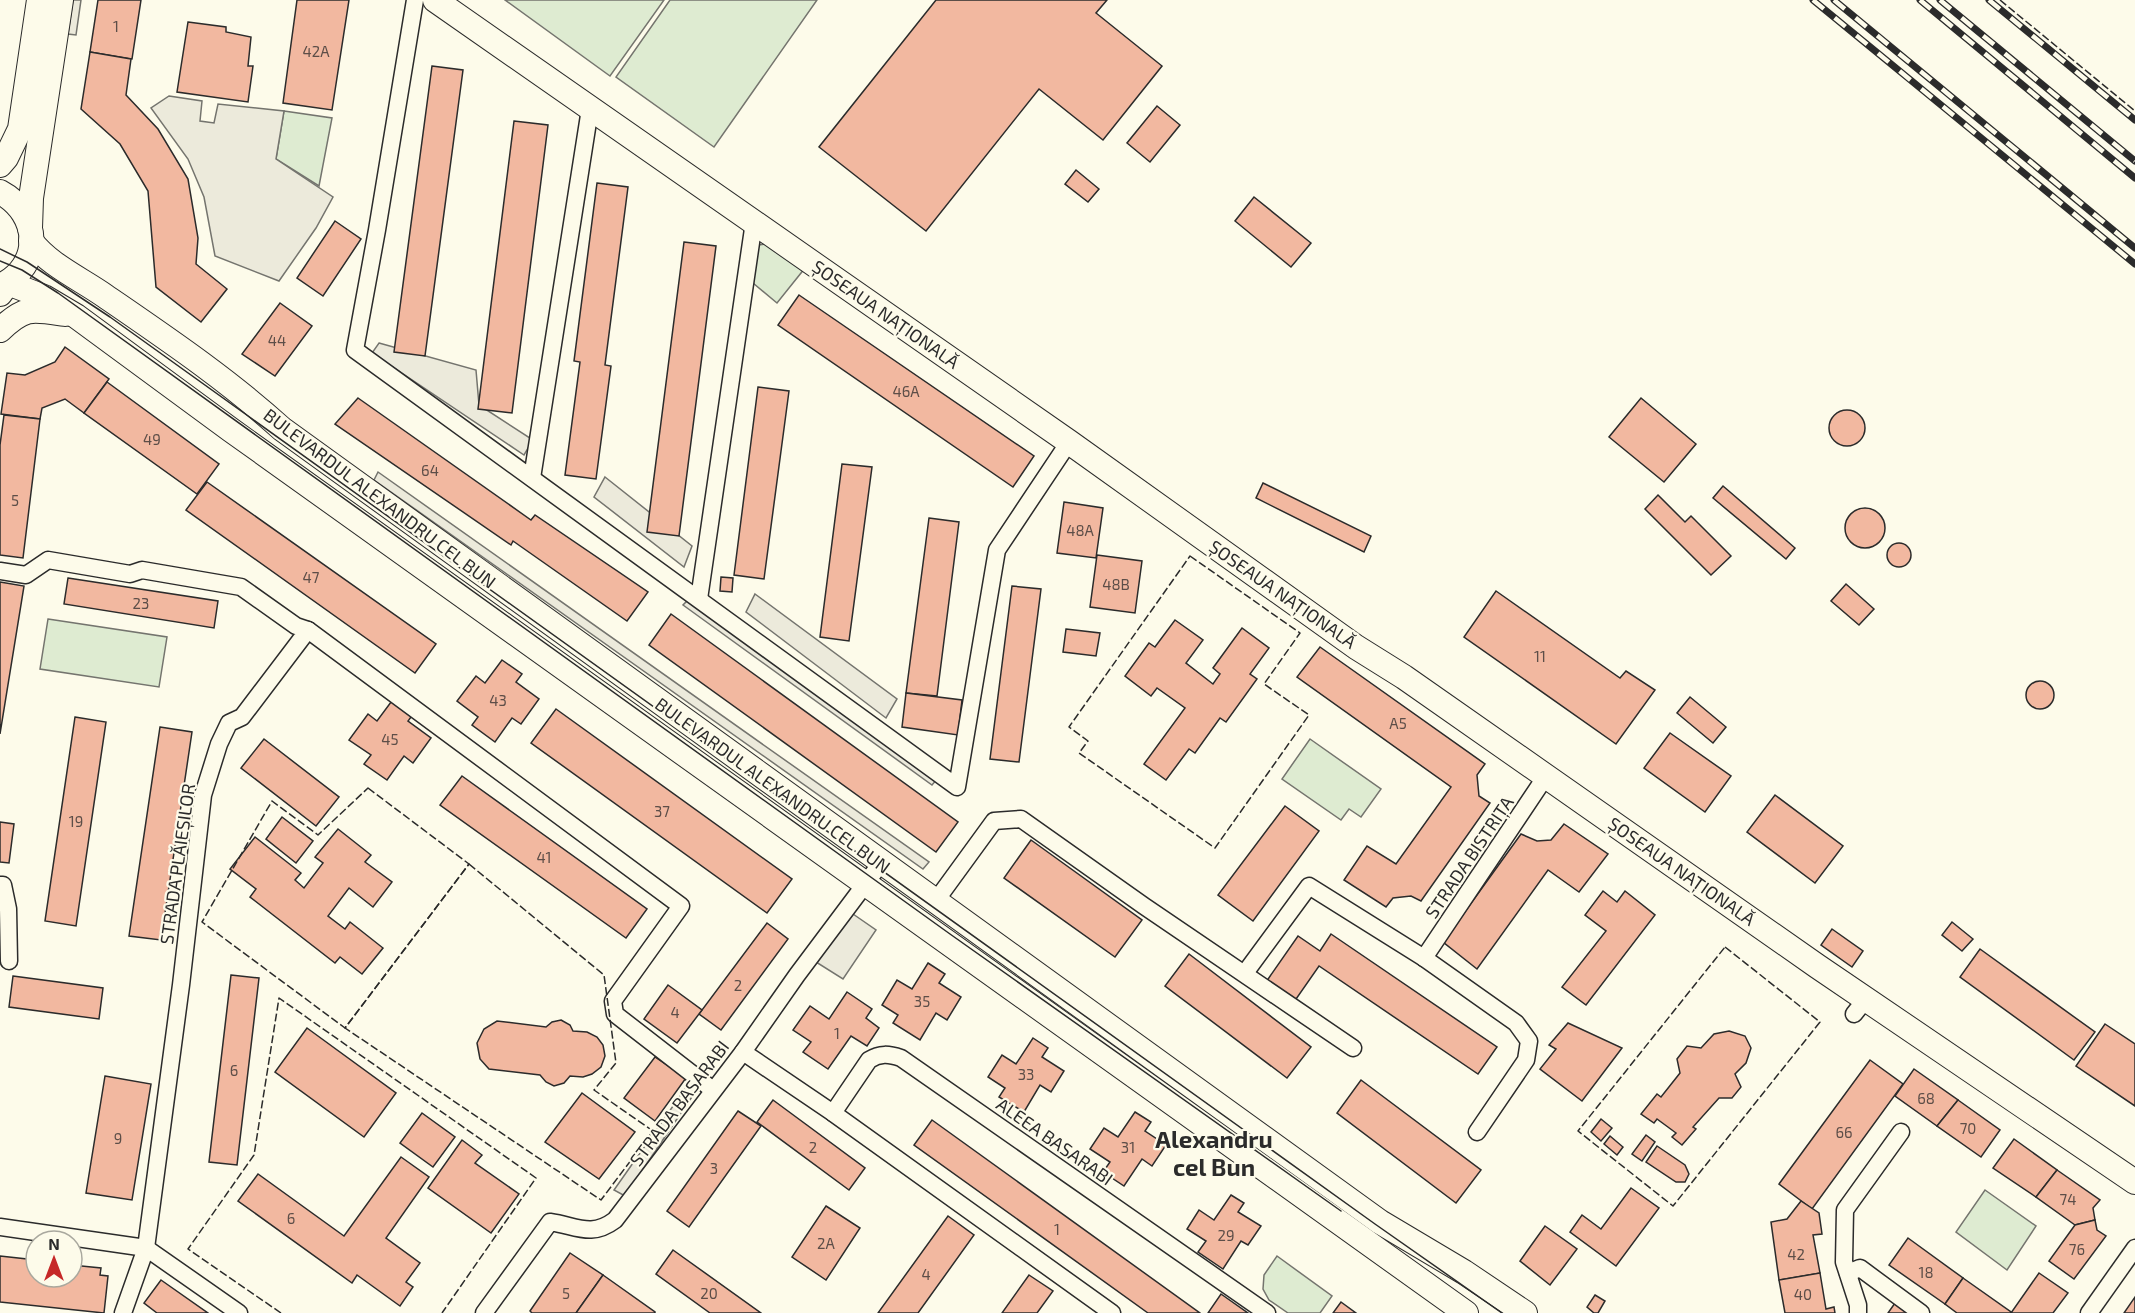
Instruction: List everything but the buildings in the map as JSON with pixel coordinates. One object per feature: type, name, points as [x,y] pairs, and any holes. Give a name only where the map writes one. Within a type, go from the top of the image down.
[{"type":"main road","points":[[0,165],[6,158],[20,129],[39,0]]},
{"type":"main road","points":[[3,288],[27,262],[31,235],[31,198],[61,0]]},
{"type":"main road","name":"ȘOSEAUA NAȚIONALĂ","points":[[435,0],[1069,442],[1356,647],[1404,677],[1546,777],[1860,1007],[2135,1182]]},
{"type":"main road","name":"BULEVARDUL ALEXANDRU CEL BUN","points":[[0,192],[11,199],[26,215],[31,235],[46,256],[244,396],[282,429],[1380,1222],[1464,1272],[1525,1313]]},
{"type":"main road","name":"BULEVARDUL ALEXANDRU CEL BUN","points":[[3,288],[44,297],[76,315],[241,437],[1466,1313]]},
{"type":"main road","points":[[0,330],[22,312],[42,310],[76,315]]},
{"type":"street","points":[[415,0],[355,350],[957,787],[997,550],[1069,442]]},
{"type":"street","points":[[532,478],[590,109]]},
{"type":"street","points":[[699,599],[754,222]]},
{"type":"street","points":[[0,571],[26,575],[48,560],[130,574],[142,570],[241,587],[296,626],[308,630],[681,906],[613,1001],[615,1014],[713,1090]]},
{"type":"street","name":"STRADA PLĂIEȘILOR","points":[[123,1313],[146,1248],[186,949],[203,795],[219,744],[229,723],[242,717],[308,630]]},
{"type":"street","name":"STRADA BISTRIȚA","points":[[1424,958],[1546,777]]},
{"type":"street","points":[[935,902],[994,821],[1022,819],[1144,906],[1353,1048]]},
{"type":"street","name":"STRADA BASARABI","points":[[484,1313],[550,1222],[588,1231],[605,1227],[615,1220],[743,1052],[881,863]]},
{"type":"street","points":[[0,885],[3,885],[8,909],[9,961]]},
{"type":"street","points":[[1245,973],[1309,886],[1424,958],[1516,1023],[1525,1032],[1529,1041],[1526,1060],[1477,1132]]},
{"type":"street","points":[[743,1052],[833,1113],[1112,1313]]},
{"type":"street","name":"ALEEA BASARABI","points":[[833,1113],[869,1060],[876,1055],[883,1054],[901,1058],[1267,1313]]},
{"type":"street","points":[[1858,1313],[1858,1305],[1844,1262],[1845,1209],[1901,1132]]},
{"type":"street","points":[[0,1227],[146,1248],[239,1313]]},
{"type":"street","points":[[2089,1313],[2135,1248]]},
{"type":"street","points":[[1848,1273],[1860,1268],[1921,1313]]},
{"type":"green space","points":[[505,0],[664,0],[610,76]]},
{"type":"green space","points":[[670,0],[817,0],[714,147],[616,77]]},
{"type":"green space","points":[[284,111],[332,118],[319,186],[276,159]]},
{"type":"green space","points":[[774,243],[805,268],[777,303],[753,283],[758,245]]},
{"type":"green space","points":[[48,619],[167,637],[159,687],[40,669]]},
{"type":"green space","points":[[1310,739],[1381,789],[1361,817],[1349,809],[1341,820],[1282,779]]},
{"type":"green space","points":[[1985,1190],[2036,1226],[2007,1270],[1956,1232]]},
{"type":"green space","points":[[1277,1256],[1332,1296],[1320,1313],[1288,1313],[1269,1300],[1263,1289],[1264,1275]]},
{"type":"shaded area","points":[[73,0],[81,0],[76,35],[68,34]]},
{"type":"shaded area","points":[[169,96],[202,101],[200,121],[214,123],[218,104],[284,111],[276,159],[333,197],[316,228],[279,281],[215,256],[204,197],[188,159],[151,108]]},
{"type":"shaded area","points":[[379,343],[476,370],[479,405],[533,440],[524,455],[372,353]]},
{"type":"shaded area","points":[[378,472],[929,862],[923,869],[374,480]]},
{"type":"shaded area","points":[[605,477],[692,546],[684,567],[594,497]]},
{"type":"shaded area","points":[[755,594],[897,699],[886,718],[746,612]]},
{"type":"shaded area","points":[[689,599],[938,778],[932,785],[683,605]]},
{"type":"shaded area","points":[[853,914],[876,930],[843,979],[816,962]]},
{"type":"shaded area","points":[[697,1072],[704,1079],[625,1196],[614,1190]]},
{"type":"tram line","points":[[0,249],[27,262],[110,317],[1502,1313]]},
{"type":"tram line","points":[[0,261],[22,270],[58,293],[950,934],[1341,1211]]},
{"type":"railway","points":[[1813,0],[2135,264]]},
{"type":"railway","points":[[1834,0],[2135,248]]},
{"type":"railway","points":[[1920,0],[2135,178]]},
{"type":"railway","points":[[1940,0],[2135,161]]},
{"type":"railway","points":[[1989,0],[2135,120]]},
{"type":"fence","points":[[2000,0],[2135,111]]},
{"type":"fence","points":[[1190,556],[1300,633],[1264,684],[1309,715],[1215,848],[1079,753],[1088,741],[1069,727],[1190,556]]},
{"type":"fence","points":[[368,788],[469,864],[345,1028],[202,922],[272,801],[318,835],[368,788]]},
{"type":"fence","points":[[469,864],[604,975],[616,1063],[594,1090],[653,1131],[601,1200],[345,1028],[469,864]]},
{"type":"fence","points":[[1725,947],[1820,1022],[1673,1206],[1578,1131],[1725,947]]},
{"type":"fence","points":[[281,1313],[188,1249],[254,1155],[279,998],[536,1178],[442,1313]]},
{"type":"district","name":"Alexandru cel Bun","points":[[1214,1152]]}]
